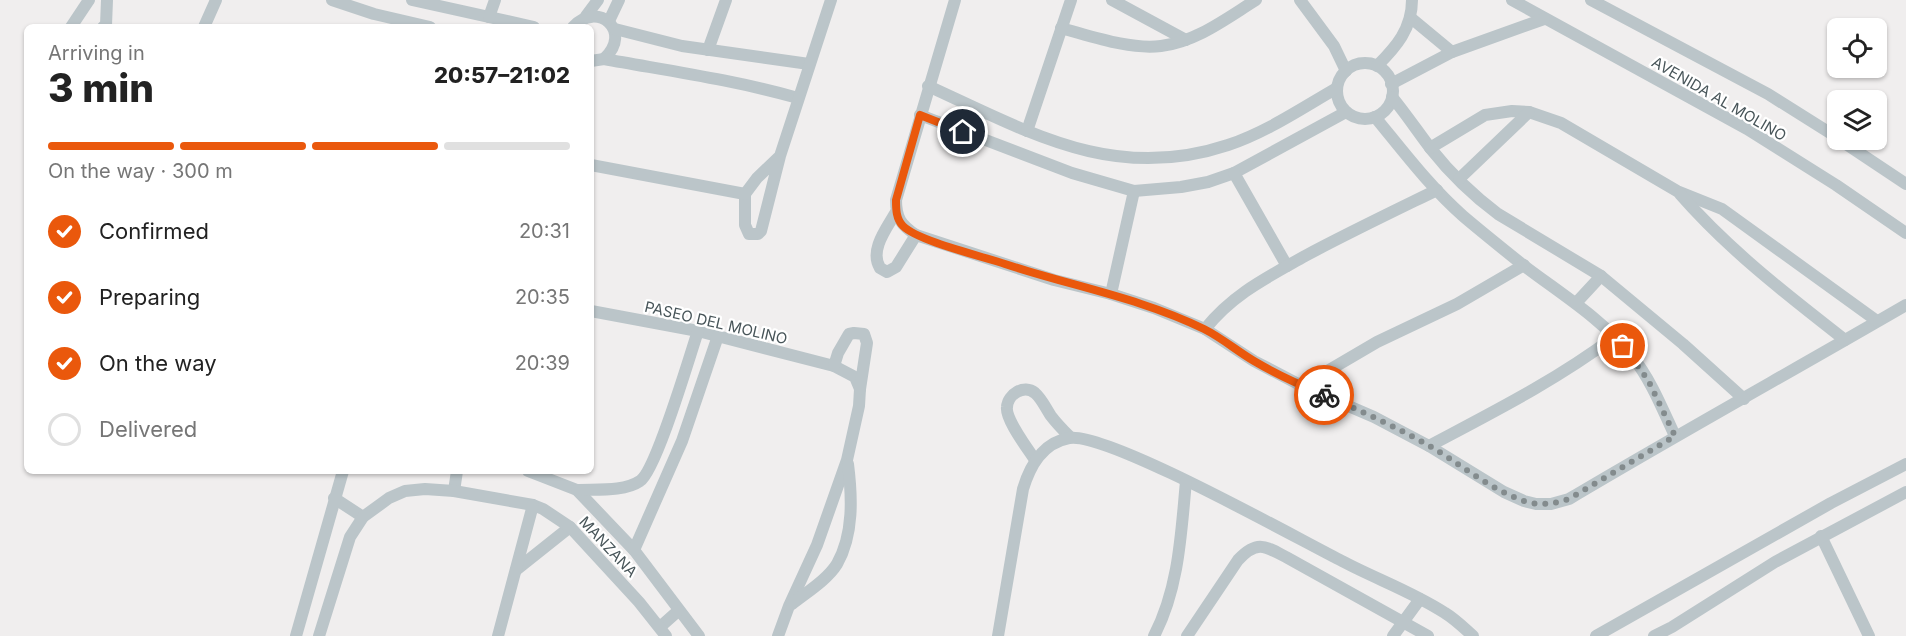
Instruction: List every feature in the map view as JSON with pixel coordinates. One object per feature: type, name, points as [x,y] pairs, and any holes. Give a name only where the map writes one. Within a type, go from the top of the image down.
[{"type":"street","points":[[73,24],[89,0]]},
{"type":"street","points":[[107,0],[107,24]]},
{"type":"street","points":[[205,24],[216,0]]},
{"type":"street","points":[[332,0],[374,14],[417,24]]},
{"type":"street","points":[[412,0],[522,24]]},
{"type":"street","points":[[489,16],[495,0]]},
{"type":"street","points":[[576,24],[586,16],[598,0]]},
{"type":"street","points":[[604,59],[613,51],[616,40],[612,25],[619,0]]},
{"type":"street","points":[[708,50],[726,0]]},
{"type":"street","points":[[780,156],[757,178],[745,194],[749,234],[758,234],[761,231],[780,156],[831,0]]},
{"type":"street","points":[[955,0],[896,200],[896,212],[901,224],[915,235],[1054,280],[1111,294],[1154,308],[1205,329],[1254,361],[1302,386],[1374,417],[1429,446],[1504,492],[1524,501],[1551,504],[1569,499],[1906,305]]},
{"type":"street","points":[[1027,131],[1071,0]]},
{"type":"street","points":[[1112,0],[1186,40]]},
{"type":"street","points":[[1061,28],[1129,44],[1160,46],[1186,40],[1205,31],[1256,0]]},
{"type":"street","points":[[1300,0],[1334,46],[1346,70]]},
{"type":"street","points":[[1377,66],[1398,45],[1411,18],[1412,0]]},
{"type":"street","name":"AVENIDA AL MOLINO","points":[[1512,0],[1747,129],[1836,185],[1906,233]]},
{"type":"street","name":"AVENIDA AL MOLINO","points":[[1591,0],[1768,94],[1827,131]]},
{"type":"street","points":[[586,16],[594,15],[612,25],[658,41],[809,64]]},
{"type":"street","points":[[1411,18],[1452,52]]},
{"type":"street","points":[[1391,84],[1452,52],[1544,19]]},
{"type":"street","points":[[594,61],[604,59],[748,84],[798,98]]},
{"type":"street","points":[[1361,64],[1377,66],[1388,76],[1392,97],[1386,109],[1375,117],[1365,119],[1355,117],[1346,112],[1338,97],[1337,88],[1340,78],[1346,70],[1361,64]]},
{"type":"street","points":[[928,86],[1027,131],[1071,148],[1113,157],[1161,159],[1229,145],[1268,128],[1337,88]]},
{"type":"street","points":[[1392,97],[1430,148],[1459,179],[1498,214],[1601,276],[1683,344],[1744,399]]},
{"type":"street","points":[[1430,148],[1485,115],[1512,111],[1529,112],[1561,123],[1677,190],[1722,209],[1877,321]]},
{"type":"street","points":[[920,115],[1072,173],[1134,191],[1182,188],[1208,182],[1234,172],[1346,112]]},
{"type":"street","points":[[1459,179],[1529,112]]},
{"type":"street","points":[[1375,117],[1437,190],[1462,215],[1524,265],[1592,315],[1632,356],[1648,380],[1675,436]]},
{"type":"street","name":"AVENIDA AL MOLINO","points":[[1855,150],[1906,184]]},
{"type":"street","points":[[594,166],[745,194]]},
{"type":"street","points":[[1234,172],[1287,266]]},
{"type":"street","points":[[1205,329],[1231,301],[1287,266],[1336,239],[1437,190]]},
{"type":"street","points":[[1677,190],[1707,225],[1741,256],[1845,340]]},
{"type":"street","points":[[1111,294],[1134,191]]},
{"type":"street","points":[[896,212],[877,248],[876,258],[880,268],[887,272],[896,267],[915,235]]},
{"type":"street","points":[[1302,386],[1377,342],[1457,304],[1524,265]]},
{"type":"street","points":[[1576,303],[1601,276]]},
{"type":"street","name":"PASEO DEL MOLINO","points":[[594,312],[698,331],[834,366]]},
{"type":"street","points":[[536,474],[577,490],[619,488],[643,480],[655,457],[698,331]]},
{"type":"street","points":[[777,636],[818,545],[847,460],[859,406],[867,338],[864,334],[855,333],[849,334],[838,353],[834,366],[855,377],[860,389]]},
{"type":"street","points":[[634,550],[682,441],[718,336]]},
{"type":"street","points":[[1429,446],[1532,391],[1576,365],[1614,337]]},
{"type":"street","points":[[1035,460],[1009,418],[1006,407],[1011,396],[1016,392],[1029,390],[1035,393],[1052,418],[1070,437],[1103,444],[1186,481],[1335,558],[1420,598],[1446,614],[1473,636]]},
{"type":"street","points":[[998,636],[1023,489],[1029,472],[1035,460],[1051,446],[1070,437]]},
{"type":"street","points":[[789,606],[836,565],[844,546],[850,519],[851,490],[847,460]]},
{"type":"street","points":[[1596,636],[1831,503],[1906,464]]},
{"type":"street","points":[[298,635],[342,474]]},
{"type":"street","points":[[454,491],[457,474]]},
{"type":"street","points":[[643,480],[660,493]]},
{"type":"street","points":[[1154,636],[1172,590],[1179,557],[1186,481]]},
{"type":"street","name":"MANZANA","points":[[319,636],[350,537],[363,517],[373,508],[405,491],[425,489],[454,491],[533,505],[543,509],[570,527],[663,632]]},
{"type":"street","points":[[577,490],[634,550],[699,636]]},
{"type":"street","points":[[1654,636],[1674,632],[1744,580],[1821,536],[1906,492]]},
{"type":"street","points":[[334,498],[363,517]]},
{"type":"street","points":[[498,636],[533,505]]},
{"type":"street","points":[[516,570],[570,527]]},
{"type":"street","points":[[1821,536],[1869,636]]},
{"type":"street","points":[[1187,636],[1238,560],[1248,549],[1257,546],[1267,547],[1428,636]]},
{"type":"street","points":[[1393,636],[1420,598]]},
{"type":"street","points":[[663,632],[678,611]]},
{"type":"way so far","points":[[1324,395],[1374,417],[1429,446],[1504,492],[1524,501],[1551,504],[1569,499],[1675,436],[1648,380],[1623,346]]},
{"type":"route","points":[[963,132],[920,115],[896,200],[896,212],[901,224],[915,235],[1054,280],[1111,294],[1154,308],[1205,329],[1254,361],[1324,395]]}]
